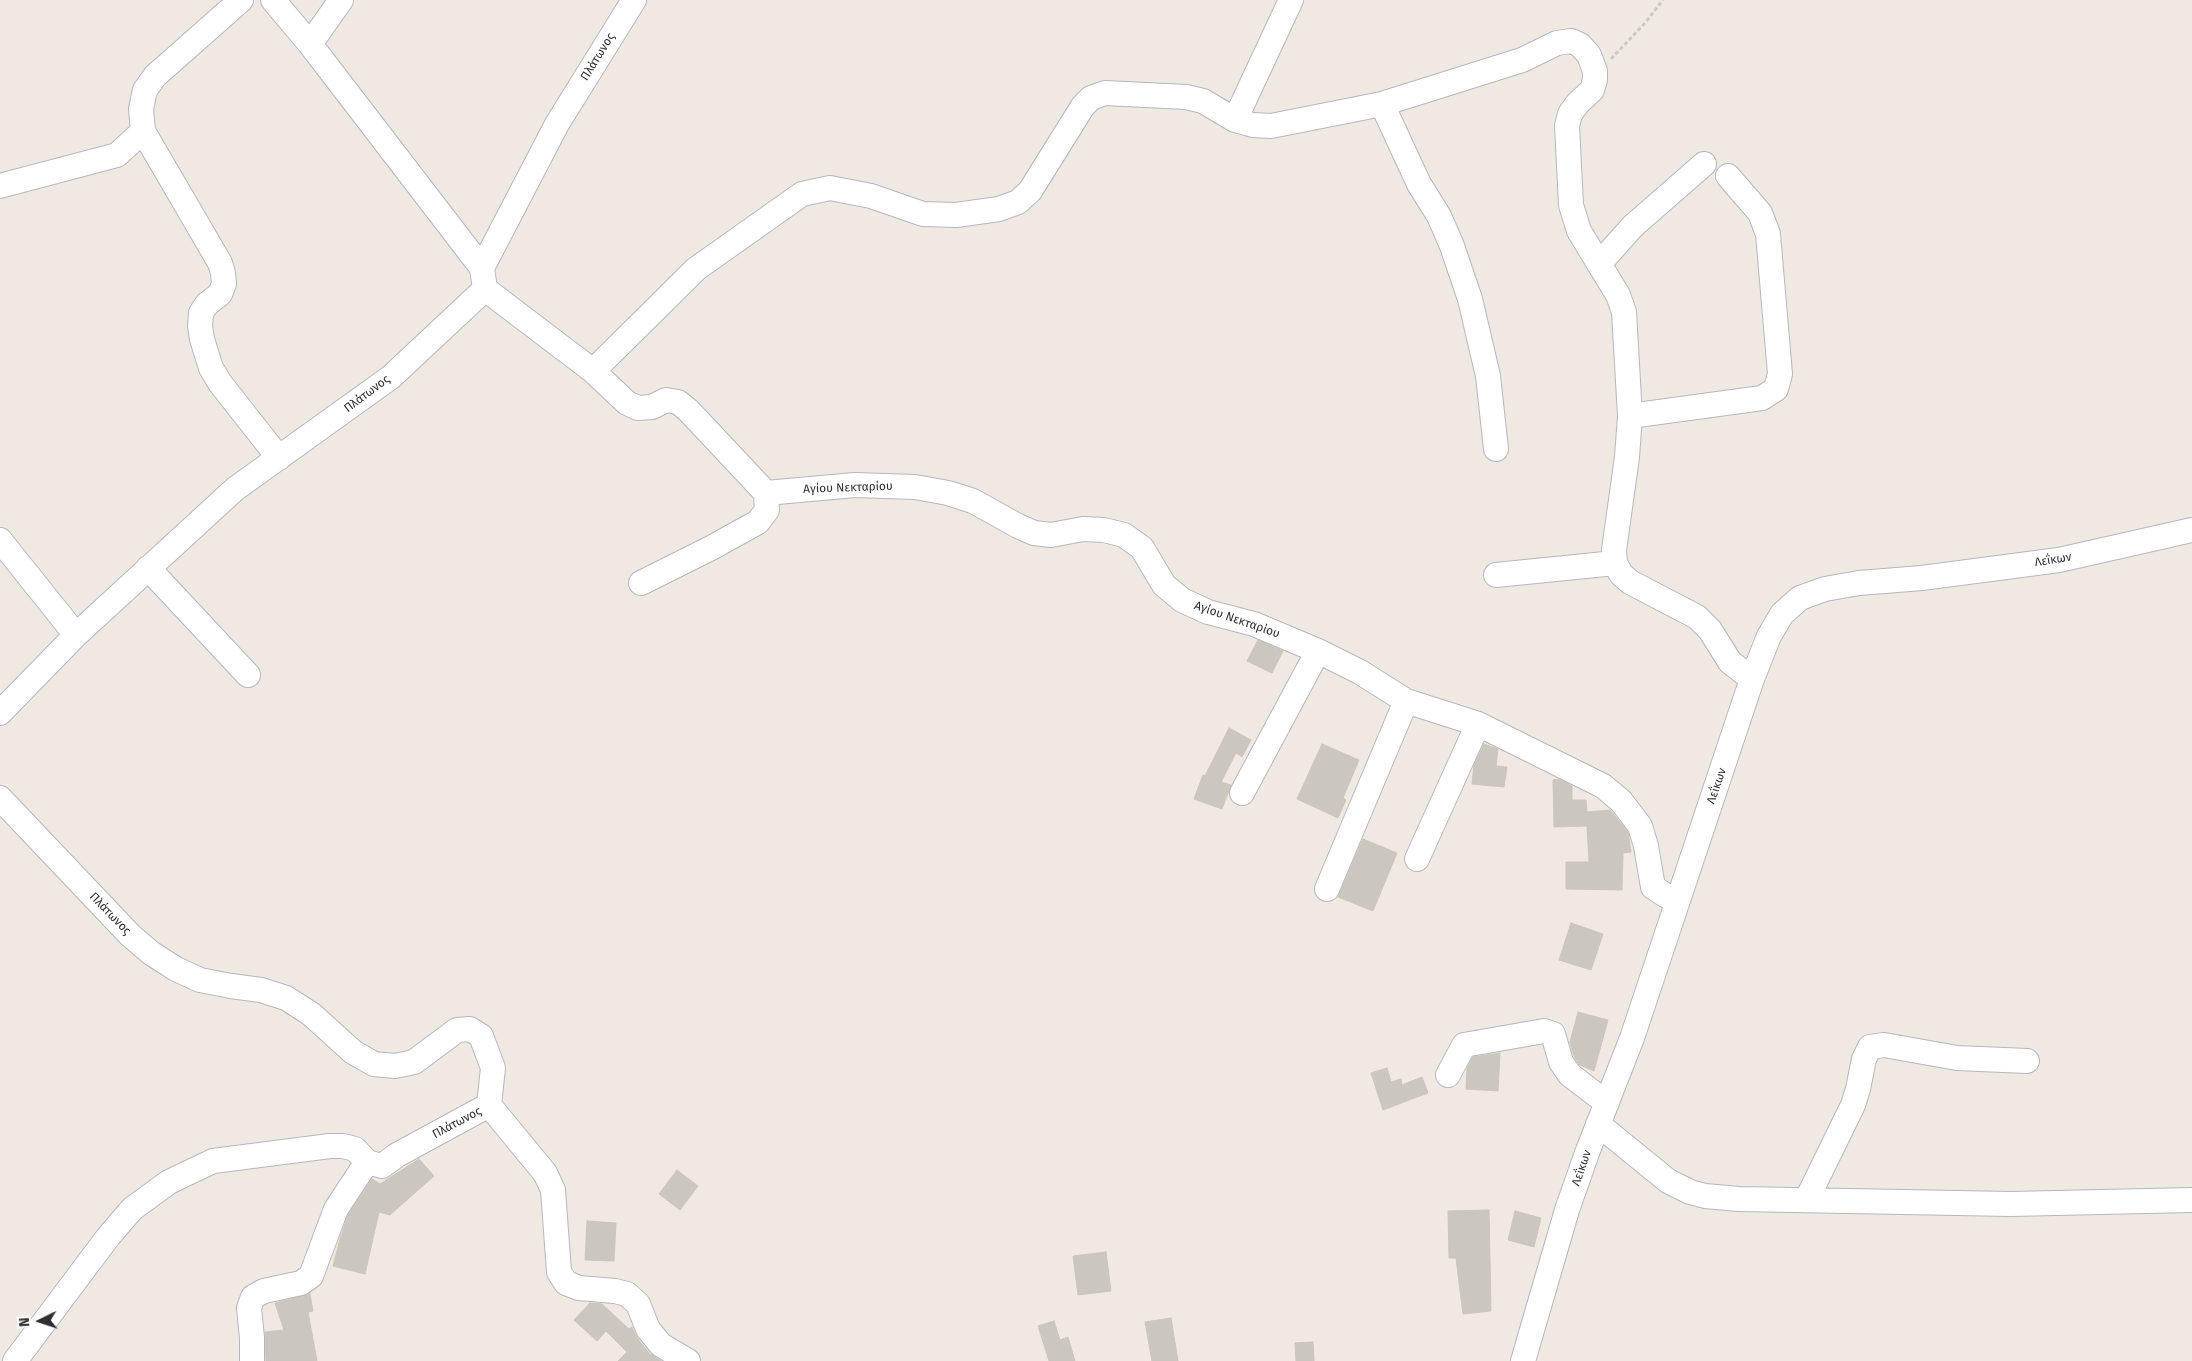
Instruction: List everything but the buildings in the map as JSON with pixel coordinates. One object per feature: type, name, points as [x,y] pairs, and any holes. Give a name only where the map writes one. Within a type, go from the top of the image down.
[{"type":"street","points":[[241,0],[155,76],[145,90],[141,109],[143,131],[220,263],[223,273],[224,284],[220,294],[207,304],[201,313],[200,326],[202,338],[211,368],[220,383],[279,458]]},
{"type":"street","points":[[273,0],[310,44],[483,278],[593,371],[627,403],[638,408],[652,407],[666,400],[678,402],[688,410],[766,493],[767,510],[758,522],[727,540],[641,582]]},
{"type":"street","points":[[310,44],[341,0]]},
{"type":"street","name":"Πλάτωνος","points":[[0,713],[76,635],[235,489],[391,377],[483,278],[557,124],[634,0]]},
{"type":"street","points":[[1235,120],[1291,0]]},
{"type":"street","points":[[593,371],[696,269],[802,194],[830,188],[871,196],[922,214],[956,216],[999,209],[1018,202],[1030,191],[1083,106],[1091,98],[1105,93],[1186,97],[1203,101],[1235,120],[1253,125],[1271,126],[1382,104],[1522,60],[1557,43],[1571,41],[1580,45],[1589,55],[1595,71],[1592,90],[1577,104],[1570,114],[1567,126],[1571,206],[1579,231],[1618,295],[1624,312],[1630,416],[1627,457],[1614,550],[1615,563],[1620,574],[1630,582],[1697,617],[1710,630],[1730,662],[1752,679]]},
{"type":"street","points":[[1382,104],[1419,184],[1439,216],[1452,246],[1470,299],[1488,376],[1496,448]]},
{"type":"street","points":[[0,186],[117,155],[143,131]]},
{"type":"street","points":[[1598,264],[1633,226],[1704,164]]},
{"type":"street","points":[[1630,416],[1762,398],[1776,389],[1780,374],[1768,234],[1760,213],[1728,176]]},
{"type":"street","name":"Αγίου Νεκταρίου","points":[[766,493],[855,485],[915,487],[948,493],[973,501],[1034,533],[1050,534],[1083,529],[1104,530],[1124,535],[1142,548],[1164,585],[1182,600],[1208,612],[1254,624],[1318,651],[1360,672],[1406,701],[1478,724],[1595,782],[1612,793],[1626,807],[1640,826],[1646,846],[1653,887],[1665,895],[1678,899]]},
{"type":"street","name":"Λεΐκων","points":[[1523,1361],[1567,1210],[1638,1022],[1752,679],[1778,619],[1793,603],[1816,592],[1859,583],[1922,578],[2059,560],[2192,530]]},
{"type":"street","points":[[0,540],[76,635]]},
{"type":"street","points":[[1496,575],[1615,563]]},
{"type":"street","points":[[148,568],[248,674]]},
{"type":"street","points":[[1242,793],[1318,651]]},
{"type":"street","points":[[1327,890],[1406,701]]},
{"type":"street","points":[[1418,859],[1478,724]]},
{"type":"street","name":"Πλάτωνος","points":[[0,798],[130,935],[151,953],[176,969],[200,980],[261,990],[286,998],[310,1014],[353,1052],[374,1064],[395,1066],[414,1062],[457,1030],[470,1029],[482,1036],[493,1068],[489,1106],[397,1155],[382,1166],[366,1162]]},
{"type":"street","points":[[1448,1075],[1464,1045],[1544,1031],[1554,1034],[1561,1062],[1570,1075],[1652,1170],[1668,1181],[1690,1192],[1716,1197],[2011,1204],[2192,1200]]},
{"type":"street","points":[[1807,1200],[1853,1105],[1864,1058],[1870,1047],[1884,1044],[1950,1057],[2027,1061]]},
{"type":"street","points":[[489,1106],[545,1173],[553,1190],[559,1272],[566,1283],[579,1288],[616,1291],[628,1294],[638,1304],[648,1329],[661,1345],[688,1361]]},
{"type":"street","points":[[15,1361],[132,1209],[169,1182],[213,1161],[330,1146],[343,1146],[355,1150],[366,1162],[336,1208],[311,1276],[302,1283],[264,1291],[253,1297],[249,1308],[252,1361]]},
{"type":"path","points":[[1595,71],[1610,60],[1645,23],[1663,0]]}]
